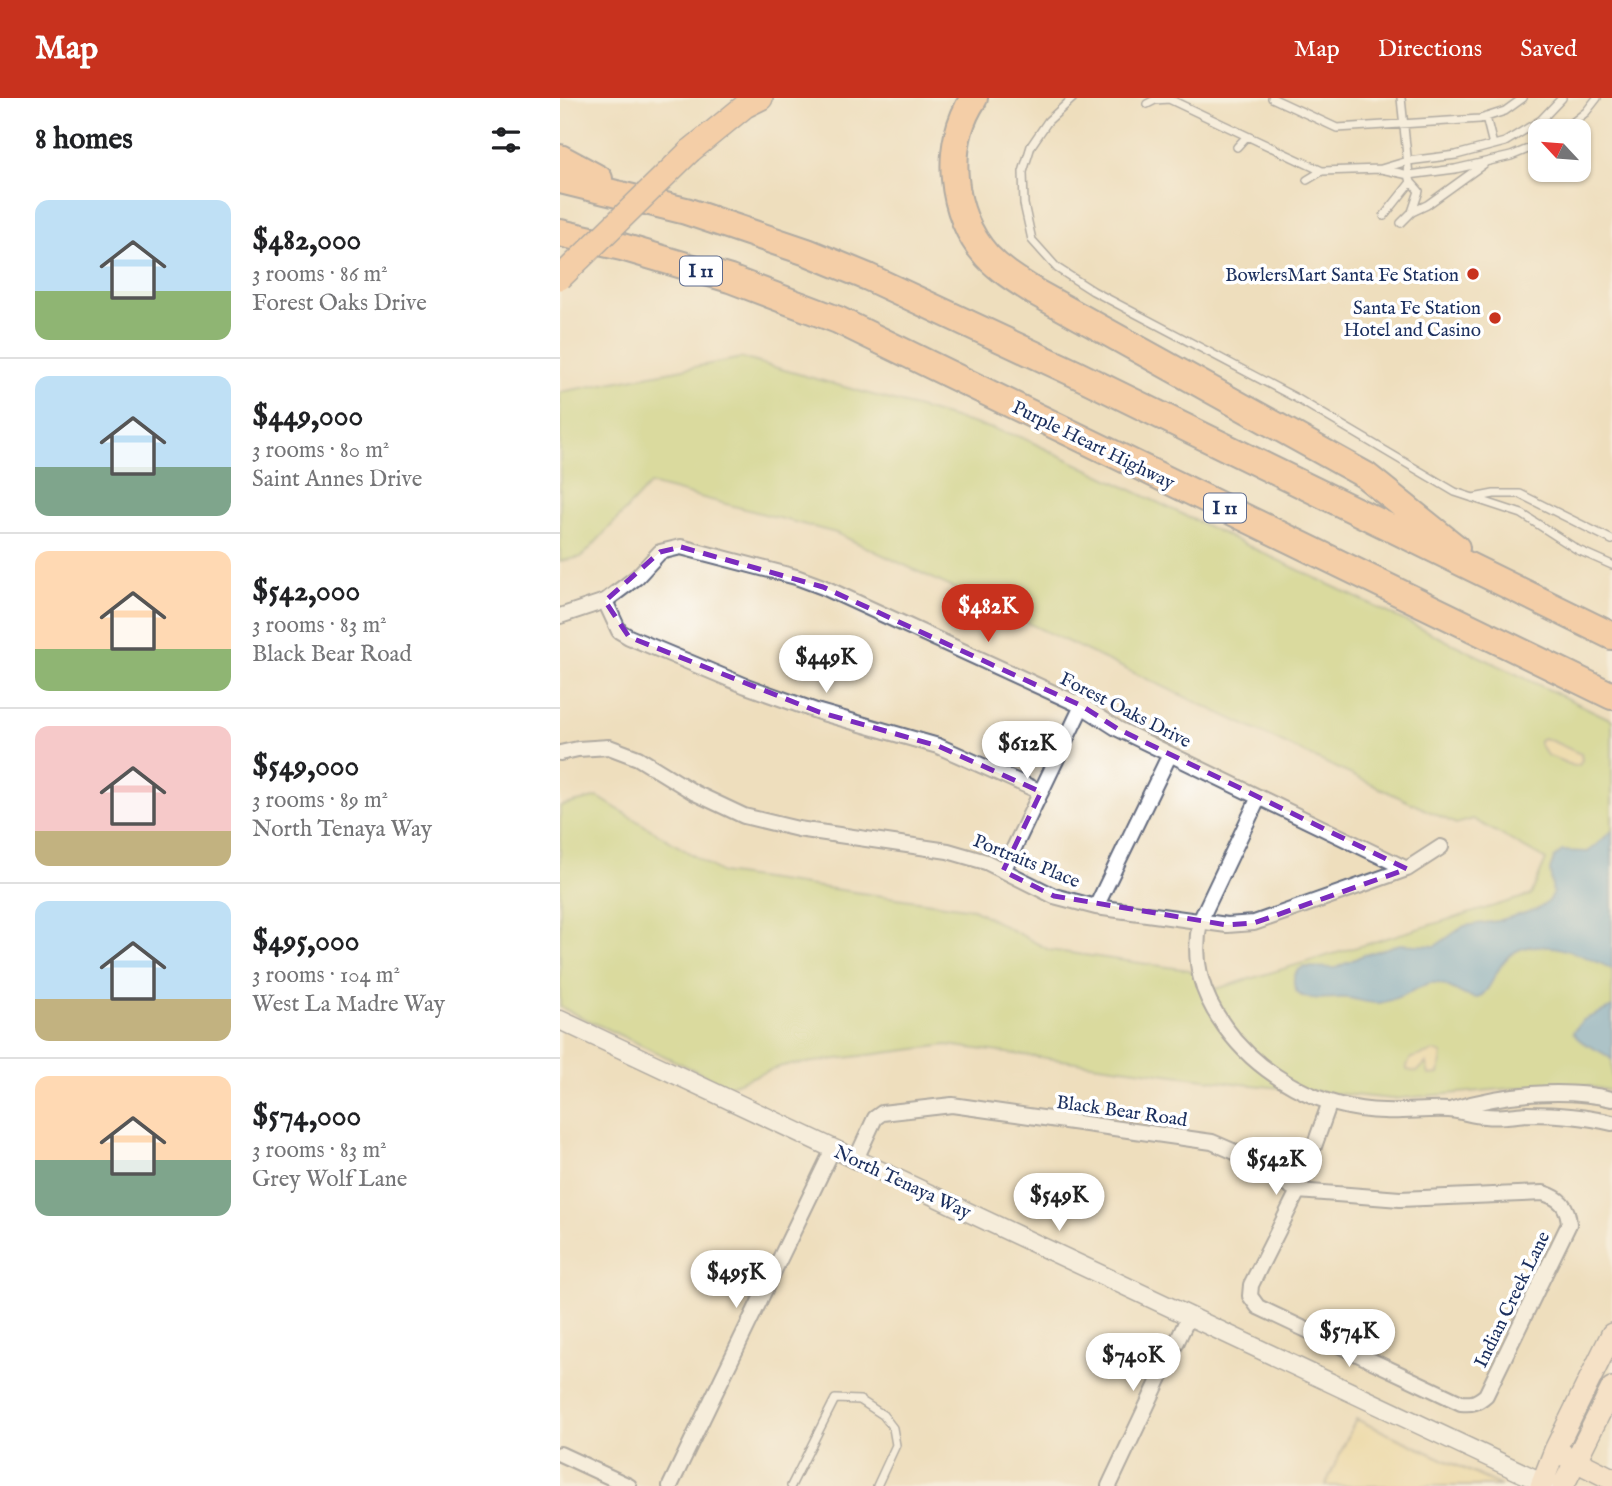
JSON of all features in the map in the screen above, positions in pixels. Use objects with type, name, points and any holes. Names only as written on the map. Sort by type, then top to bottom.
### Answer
[{"type":"highway","points":[[974,98],[958,136],[954,166],[957,197],[968,229],[986,255],[1035,292],[1365,475],[1496,579]]},
{"type":"highway","points":[[560,158],[628,195]]},
{"type":"highway","points":[[560,180],[686,211],[770,239],[867,277],[1074,373],[1612,636]]},
{"type":"highway","name":"Purple Heart Highway","points":[[560,233],[622,247],[730,279],[838,320],[1612,696]]},
{"type":"main road","points":[[560,278],[690,152],[745,106],[761,98]]},
{"type":"main road","points":[[1549,1485],[1555,1450],[1612,1334]]},
{"type":"main road","points":[[1549,1485],[1577,1461],[1612,1388]]},
{"type":"main road","points":[[1555,1450],[1612,1479]]},
{"type":"street","name":"Forest Oaks Drive","points":[[560,616],[605,601],[637,577],[660,552],[681,547],[796,578],[822,587],[1082,706],[1118,729],[1406,869]]},
{"type":"street","points":[[605,601],[619,631],[629,637],[746,686],[819,712],[939,746],[1041,792]]},
{"type":"street","points":[[1003,871],[1082,706]]},
{"type":"street","name":"Portraits Place","points":[[560,753],[609,747],[638,758],[695,793],[744,816],[798,829],[948,850],[986,862],[1054,896],[1096,907],[1227,925],[1254,923],[1406,869],[1441,847]]},
{"type":"street","points":[[1096,907],[1170,754]]},
{"type":"street","points":[[1259,797],[1200,921],[1196,939],[1205,996],[1239,1046],[1293,1086],[1330,1102],[1381,1111],[1451,1110],[1485,1116],[1527,1114],[1587,1117],[1612,1123]]},
{"type":"street","name":"North Tenaya Way","points":[[560,1020],[1549,1485]]},
{"type":"street","points":[[1451,1110],[1483,1100],[1526,1095],[1591,1094],[1612,1099]]},
{"type":"street","points":[[1298,1191],[1330,1102]]},
{"type":"street","name":"Black Bear Road","points":[[856,1159],[875,1118],[882,1113],[952,1105],[1212,1142],[1235,1152],[1298,1191],[1400,1199],[1543,1193],[1556,1197],[1563,1203]]},
{"type":"street","points":[[670,1486],[833,1149]]},
{"type":"street","name":"Indian Creek Lane","points":[[1298,1191],[1251,1285],[1250,1296],[1258,1307],[1461,1403],[1471,1404],[1479,1402],[1486,1395],[1569,1224],[1563,1203]]},
{"type":"street","points":[[1109,1486],[1189,1315]]},
{"type":"street","points":[[560,1454],[629,1486]]},
{"type":"lane","points":[[1073,98],[1048,121],[1031,146],[1023,172],[1024,204],[1032,240],[1057,268],[1093,291],[1296,398],[1455,492],[1522,514],[1578,550],[1612,565]]},
{"type":"lane","points":[[1272,98],[1337,128],[1486,117],[1505,111],[1523,98]]},
{"type":"lane","points":[[1401,98],[1410,179],[1419,191],[1412,212]]},
{"type":"lane","points":[[1147,104],[1155,100],[1169,99],[1322,171],[1381,169],[1408,161],[1456,155],[1505,142],[1541,120],[1562,98]]},
{"type":"lane","points":[[1577,119],[1597,98]]},
{"type":"lane","points":[[1486,117],[1493,145]]},
{"type":"lane","points":[[1237,147],[1247,136]]},
{"type":"lane","points":[[1381,169],[1410,179],[1511,156],[1528,149]]},
{"type":"lane","points":[[1401,223],[1412,212],[1427,205],[1488,161]]},
{"type":"lane","points":[[1307,180],[1322,171]]},
{"type":"lane","points":[[1384,216],[1410,179]]},
{"type":"lane","points":[[1473,498],[1494,494],[1520,494],[1612,540]]},
{"type":"lane","points":[[791,1486],[835,1399],[860,1400],[883,1415],[893,1428],[896,1445],[877,1486]]},
{"type":"highlighted area","points":[[681,547],[823,587],[1082,706],[1118,729],[1407,869],[1254,923],[1227,925],[1054,896],[1003,871],[1041,792],[938,746],[819,712],[629,637],[605,601],[660,552]]},
{"type":"green space","points":[[742,358],[1021,437],[1612,720],[1612,1091],[1558,1084],[1392,1099],[1242,1084],[947,1045],[782,1066],[728,1086],[560,1007],[560,806],[598,797],[722,873],[973,909],[1049,950],[1189,970],[1216,989],[1531,895],[1546,860],[1473,819],[1456,824],[836,533],[650,484],[582,557],[560,561],[560,392]]},
{"type":"sand","points":[[1543,738],[1581,754],[1579,765],[1574,766],[1547,755],[1539,744],[1539,740]]},
{"type":"sand","points":[[1436,1051],[1442,1054],[1439,1074],[1429,1075],[1426,1063],[1417,1072],[1407,1070],[1411,1058]]},
{"type":"sand","points":[[1356,1419],[1501,1486],[1325,1486]]},
{"type":"water","points":[[1612,831],[1612,969],[1571,952],[1540,946],[1526,947],[1513,953],[1478,998],[1437,983],[1430,983],[1379,1003],[1347,998],[1313,999],[1299,994],[1295,988],[1295,974],[1304,967],[1336,968],[1361,956],[1400,944],[1435,946],[1464,926],[1497,921],[1538,909],[1549,901],[1553,894],[1550,870],[1554,858],[1562,851],[1588,852]]},
{"type":"water","points":[[1612,1007],[1612,1060],[1580,1041],[1573,1032],[1583,1020]]},
{"type":"place","name":"BowlersMart Santa Fe Station","points":[[1473,274]]},
{"type":"place","name":"Santa Fe Station Hotel and Casino","points":[[1495,318]]}]
